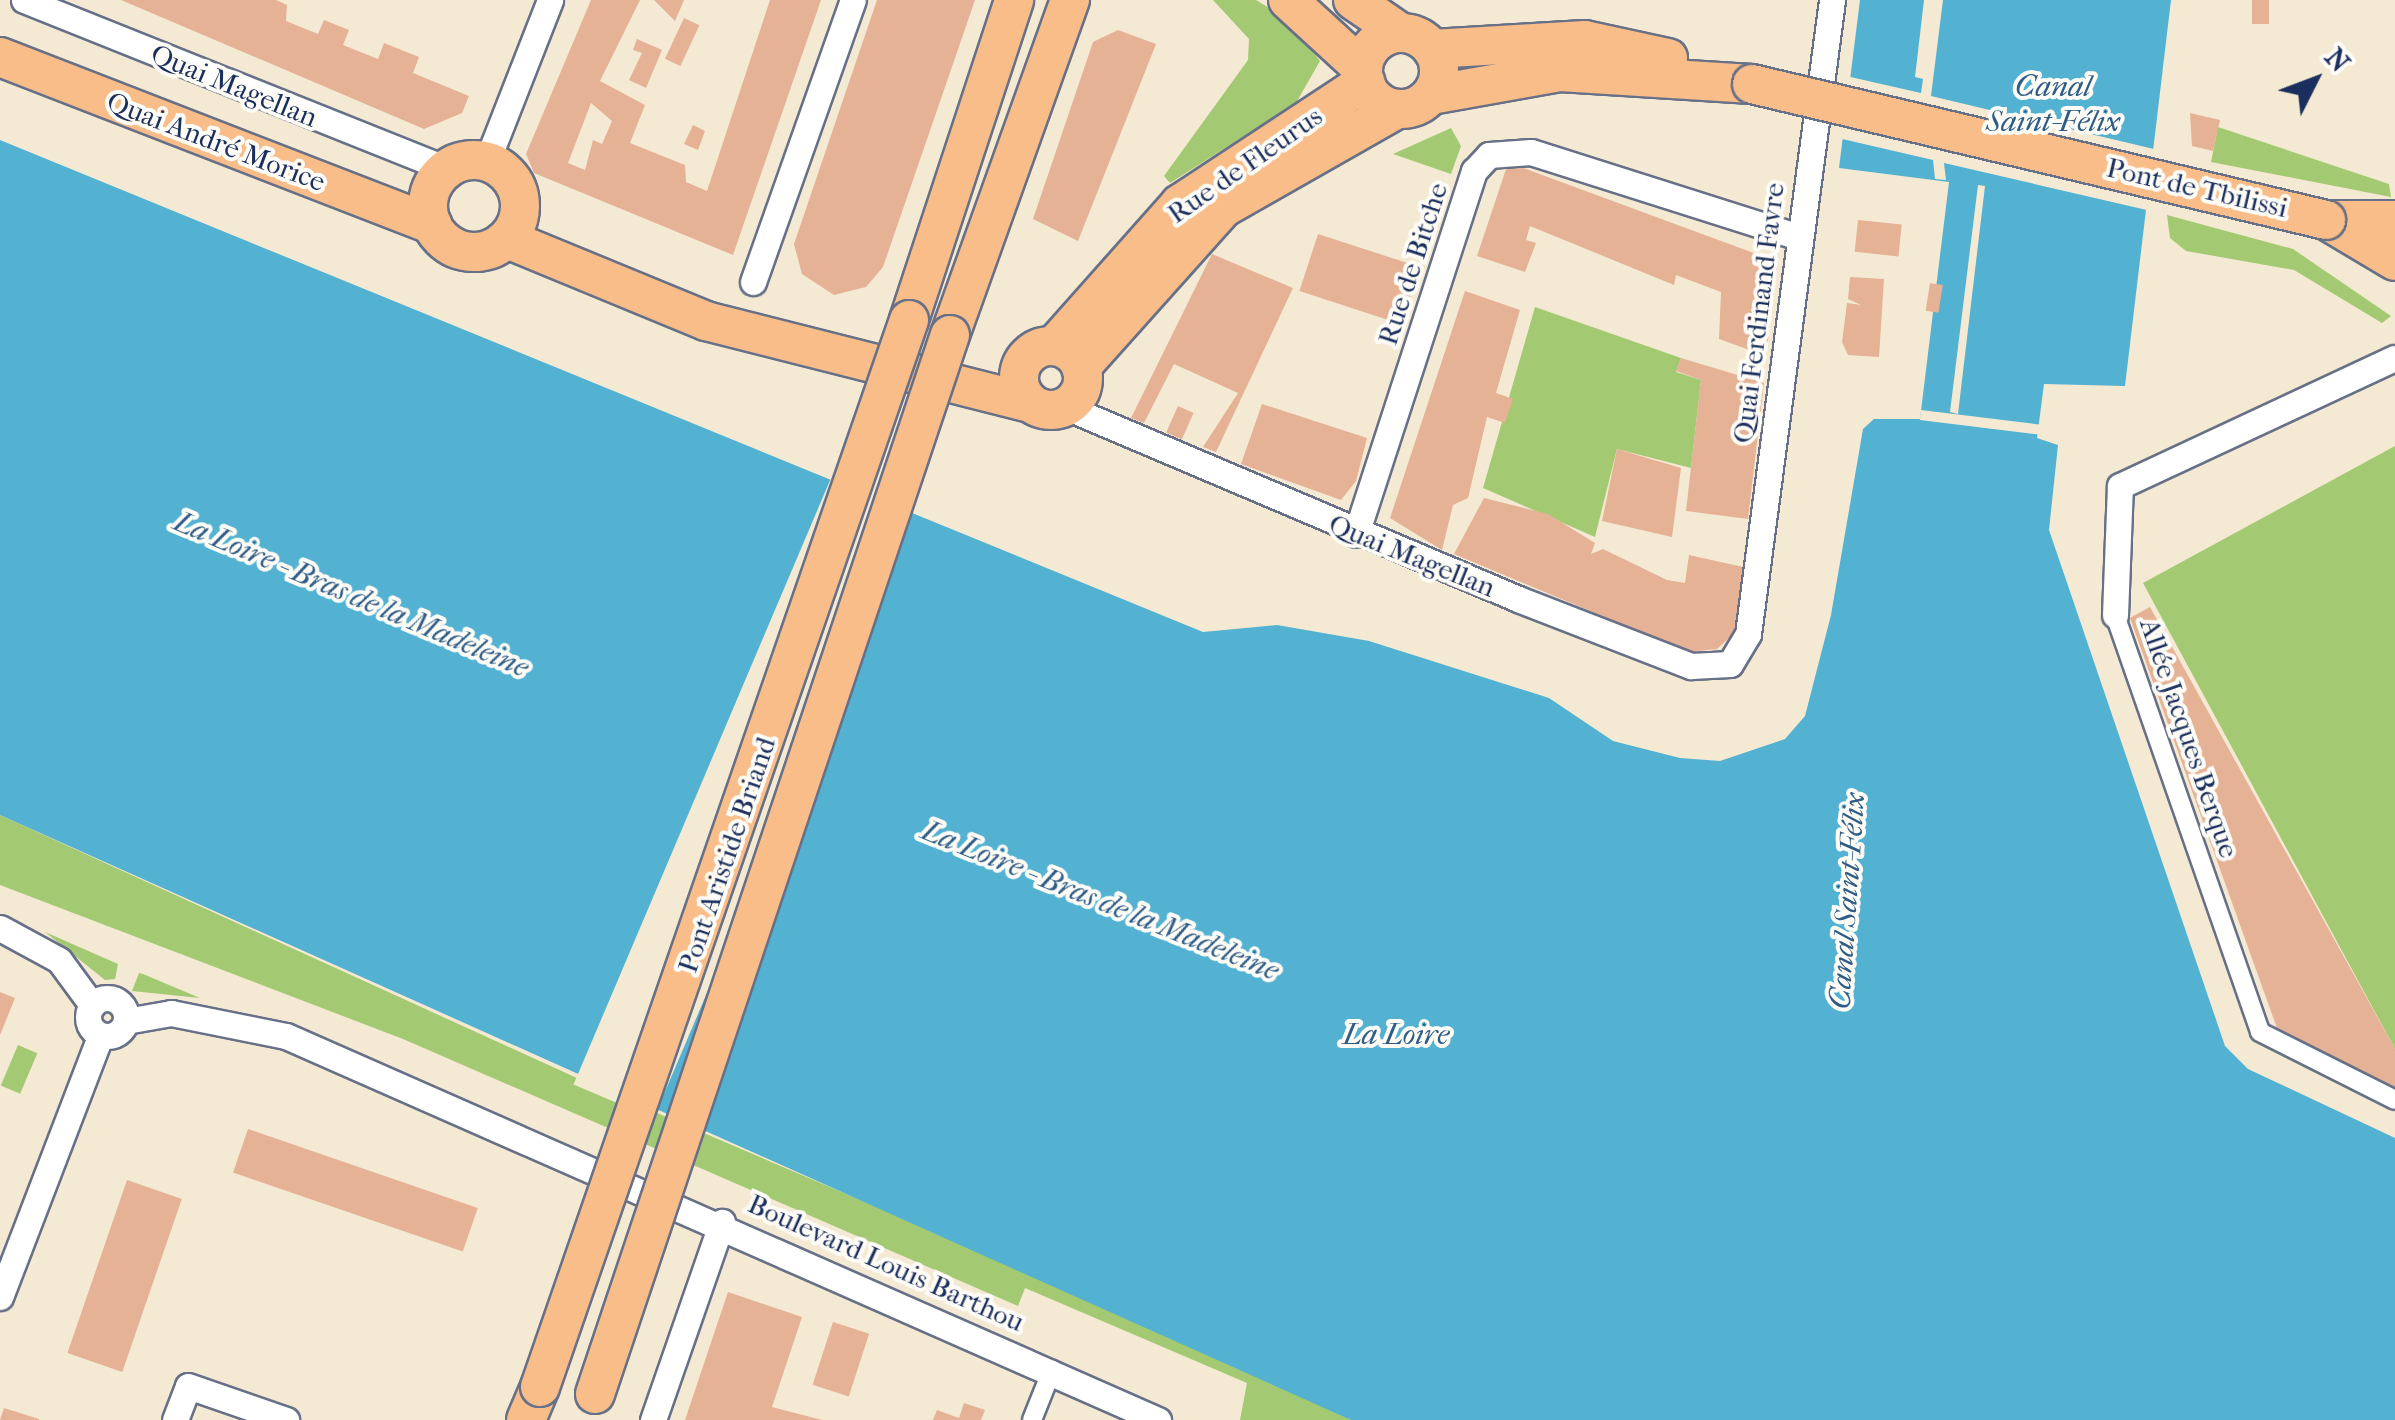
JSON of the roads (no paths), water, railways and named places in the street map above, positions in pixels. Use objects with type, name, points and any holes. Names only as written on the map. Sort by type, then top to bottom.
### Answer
[{"type":"main road","name":"Pont Aristide Briand","points":[[533,1404],[909,320],[1014,0]]},
{"type":"main road","name":"Pont Aristide Briand","points":[[592,1407],[950,335],[1070,0]]},
{"type":"main road","points":[[1288,0],[1364,76],[1414,102],[1439,72],[1416,41],[1353,0]]},
{"type":"main road","points":[[1416,41],[1614,42],[1734,80]]},
{"type":"main road","name":"Rue de Fleurus","points":[[1068,356],[1146,260],[1234,166],[1364,76],[1375,43],[1416,41]]},
{"type":"main road","name":"Quai André Morice","points":[[0,58],[432,225]]},
{"type":"main road","name":"Rue de Fleurus","points":[[1146,260],[1246,191],[1414,102],[1560,72],[1734,80]]},
{"type":"main road","name":"Pont de Tbilissi","points":[[1734,80],[2326,220],[2395,220]]},
{"type":"main road","points":[[487,162],[510,177],[520,203],[506,239],[464,250],[432,225],[430,191],[446,170],[487,162]]},
{"type":"main road","name":"Quai Magellan","points":[[520,203],[571,261]]},
{"type":"main road","name":"Pont de Tbilissi","points":[[2326,220],[2395,261]]},
{"type":"main road","name":"Quai Magellan","points":[[506,239],[571,261],[706,321],[941,382],[1048,405]]},
{"type":"main road","points":[[1022,365],[1048,405],[1082,385],[1068,356]]},
{"type":"main road","name":"Quai Magellan","points":[[941,382],[1068,356]]},
{"type":"street","name":"Quai Magellan","points":[[24,0],[446,170]]},
{"type":"street","points":[[487,162],[550,0]]},
{"type":"street","points":[[753,282],[854,0]]},
{"type":"street","name":"Quai Ferdinand Favre","points":[[1748,634],[1832,0]]},
{"type":"street","name":"Rue de Bitche","points":[[1356,534],[1474,171],[1489,155],[1531,152],[1800,237]]},
{"type":"street","name":"Allée Jacques Berque","points":[[2395,358],[2120,486],[2115,615],[2260,1032],[2395,1100]]},
{"type":"street","name":"Quai Magellan","points":[[1048,405],[1356,534],[1691,666],[1730,664],[1748,634]]},
{"type":"street","points":[[0,928],[59,960],[92,1005],[88,1022],[100,1036]]},
{"type":"street","points":[[0,1297],[100,1036],[126,1021],[116,1000],[92,1005]]},
{"type":"street","name":"Boulevard Louis Barthou","points":[[126,1021],[171,1012],[286,1036],[722,1222],[1158,1420]]},
{"type":"street","points":[[653,1420],[722,1222]]},
{"type":"street","points":[[1032,1420],[1052,1370]]},
{"type":"street","points":[[176,1420],[188,1386],[286,1420]]},
{"type":"water","name":"La Loire","points":[[1860,0],[2171,0],[2125,386],[2044,384],[2037,438],[2058,445],[2049,530],[2225,1046],[2248,1069],[2395,1138],[2395,1420],[1351,1420],[0,815],[0,140],[1203,632],[1277,625],[1369,641],[1549,698],[1613,741],[1680,758],[1720,761],[1785,739],[1805,716],[1831,615],[1863,429],[1874,419],[1920,419],[1949,182],[1839,168]],"holes":[[[1978,185],[1985,186],[1958,414],[1950,412]]]},
{"type":"water label","name":"Canal Saint-Félix","points":[[2053,104]]},
{"type":"water label","name":"La Loire - Bras de la Madeleine","points":[[351,595]]},
{"type":"water label","name":"La Loire - Bras de la Madeleine","points":[[1100,901]]},
{"type":"water label","name":"Canal Saint-Félix","points":[[1848,901]]}]
